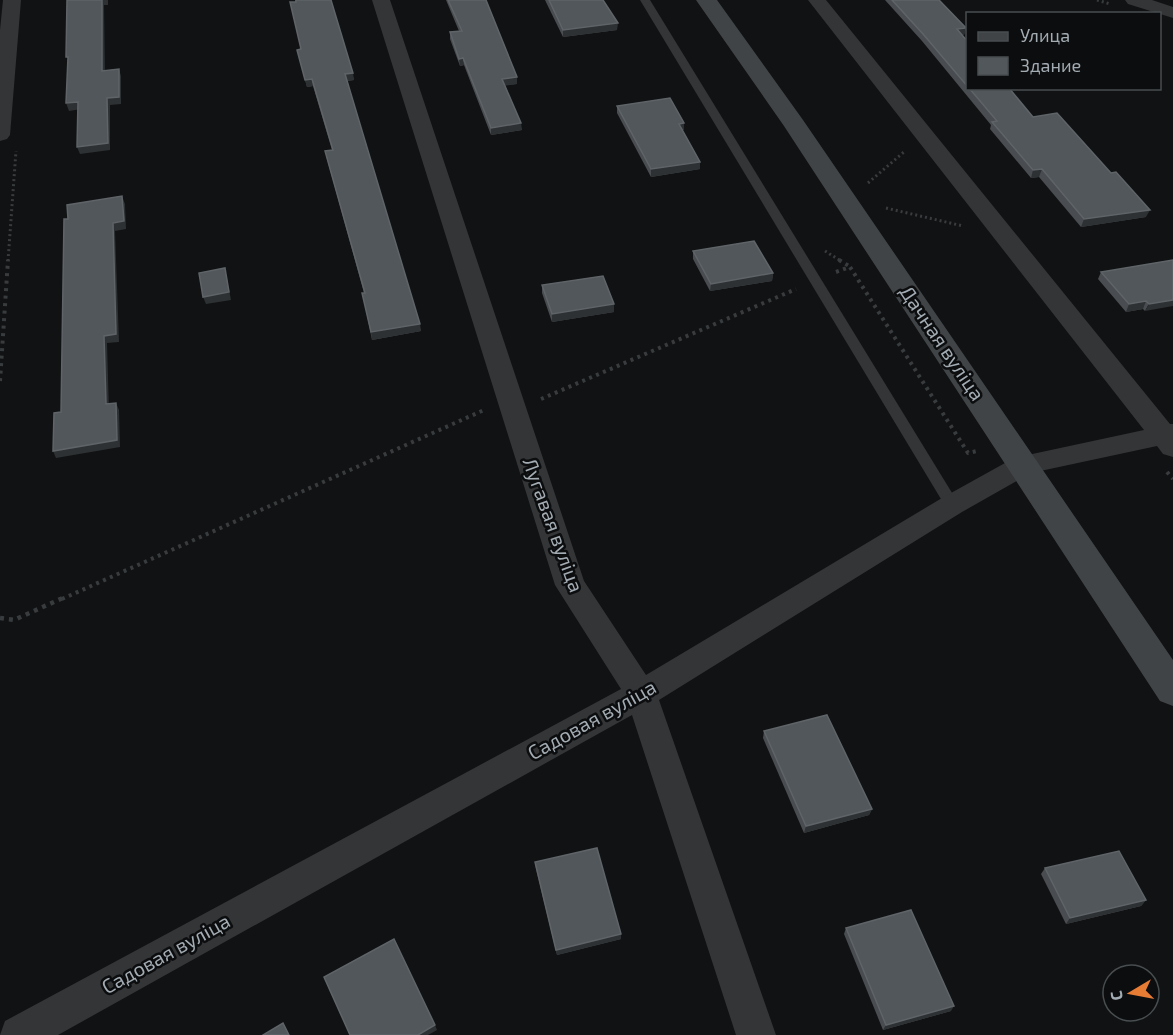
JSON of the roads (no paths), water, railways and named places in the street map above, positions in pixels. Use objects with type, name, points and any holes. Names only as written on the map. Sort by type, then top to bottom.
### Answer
[{"type":"street","points":[[8,139],[12,0]]},
{"type":"street","name":"Лугавая вуліца","points":[[381,0],[570,585],[641,694],[756,1035]]},
{"type":"street","name":"Дачная вуліца","points":[[706,0],[795,125],[1173,690]]},
{"type":"street","points":[[817,0],[1170,438]]},
{"type":"street","points":[[1134,0],[1173,13]]},
{"type":"street","name":"Садовая вуліца","points":[[19,1035],[641,694],[952,505],[1017,455],[1170,438]]},
{"type":"lane","points":[[645,0],[952,505]]}]
